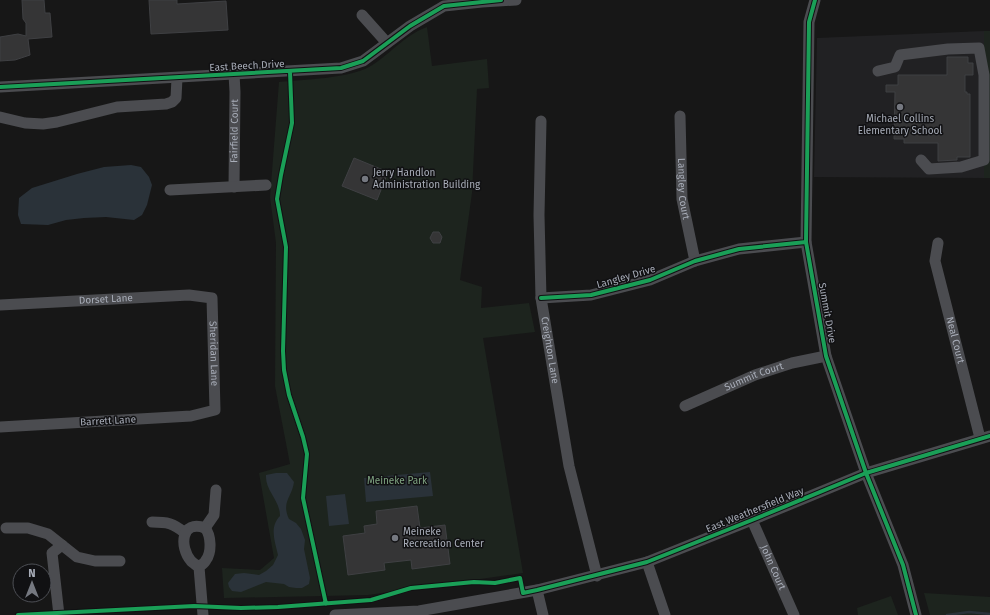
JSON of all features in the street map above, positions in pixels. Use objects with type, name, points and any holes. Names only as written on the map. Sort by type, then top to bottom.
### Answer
[{"type":"street","name":"East Beech Drive","points":[[0,87],[340,68],[363,61],[410,26],[444,6],[516,0]]},
{"type":"street","name":"Summit Drive","points":[[815,0],[809,22],[806,242],[826,356],[866,473],[903,565],[916,615]]},
{"type":"street","points":[[362,15],[387,43]]},
{"type":"street","points":[[878,71],[895,67],[900,56],[948,49],[979,48],[984,75],[984,160],[961,167],[929,169],[921,160]]},
{"type":"street","name":"Fairfield Court","points":[[234,74],[234,187]]},
{"type":"street","points":[[0,117],[30,124],[43,124],[117,107],[166,104],[172,102],[176,98],[177,78]]},
{"type":"street","name":"Langley Court","points":[[680,116],[682,199],[695,261]]},
{"type":"street","name":"Creighton Lane","points":[[541,121],[538,215],[541,298],[569,466],[596,576]]},
{"type":"street","points":[[170,190],[266,185]]},
{"type":"street","name":"Langley Drive","points":[[541,298],[591,295],[650,280],[695,261],[739,249],[806,242]]},
{"type":"street","name":"Neal Court","points":[[938,243],[935,261],[985,437]]},
{"type":"street","name":"Dorset Lane","points":[[0,305],[189,295],[212,298]]},
{"type":"street","name":"Sheridan Lane","points":[[212,298],[215,410]]},
{"type":"street","name":"Summit Court","points":[[685,406],[755,375],[792,362],[826,356]]},
{"type":"street","name":"Barrett Lane","points":[[0,427],[191,416],[215,410]]},
{"type":"street","name":"East Weathersfield Way","points":[[335,615],[420,613],[537,590],[648,562],[866,473],[985,437]]},
{"type":"street","points":[[204,528],[214,515],[216,490]]},
{"type":"street","name":"John Court","points":[[752,520],[794,615]]},
{"type":"street","points":[[152,522],[166,522],[177,526],[185,533]]},
{"type":"street","points":[[198,567],[206,561],[210,552],[208,532],[204,528],[194,526],[188,528],[183,539],[185,551],[191,561],[198,567],[203,615]]},
{"type":"street","points":[[6,528],[28,528],[48,534],[77,557],[95,561],[120,561]]},
{"type":"street","points":[[59,615],[52,553],[62,545]]},
{"type":"street","points":[[648,562],[665,615]]},
{"type":"street","points":[[537,590],[543,615]]},
{"type":"shaded area","name":"Michael Collins Elementary School","points":[[984,31],[984,178],[814,177],[817,38]]},
{"type":"shaded area","points":[[131,165],[141,167],[149,177],[152,185],[147,205],[142,215],[134,220],[106,217],[66,220],[48,225],[21,224],[18,215],[19,198],[32,188],[104,167]]},
{"type":"shaded area","points":[[430,472],[433,496],[366,502],[364,478]]},
{"type":"shaded area","points":[[287,473],[294,482],[286,508],[289,519],[296,523],[301,529],[305,540],[304,549],[310,578],[309,584],[302,588],[296,588],[289,587],[284,584],[266,582],[241,592],[232,591],[228,583],[235,574],[244,573],[259,575],[273,565],[278,555],[274,540],[274,530],[280,516],[278,505],[266,481],[266,475]]},
{"type":"shaded area","points":[[345,494],[349,524],[329,526],[326,496]]},
{"type":"green space","name":"Meineke Park","points":[[427,27],[432,66],[487,59],[489,88],[477,89],[472,193],[460,280],[482,287],[481,308],[529,303],[535,332],[483,338],[523,573],[368,595],[224,598],[222,568],[260,570],[274,558],[259,473],[290,464],[275,386],[276,243],[270,197],[279,82],[326,78],[360,71],[377,62],[411,35]]},
{"type":"green space","points":[[984,31],[990,31],[990,178],[984,178]]},
{"type":"green space","points":[[924,593],[990,597],[990,615],[930,615]]},
{"type":"green space","points":[[891,596],[898,615],[858,615],[857,608]]},
{"type":"building","points":[[22,0],[44,0],[45,13],[50,13],[52,37],[28,39],[30,55],[15,60],[0,61],[0,37],[18,34],[26,36],[26,23],[23,19]]},
{"type":"building","points":[[149,0],[177,0],[177,4],[226,1],[228,30],[151,34]]},
{"type":"building","name":"Michael Collins Elementary School","points":[[947,57],[968,57],[968,63],[973,63],[973,75],[965,75],[965,92],[970,94],[970,157],[957,157],[957,160],[938,161],[938,143],[904,143],[904,139],[894,139],[895,92],[886,92],[886,85],[898,85],[898,75],[947,75]]},
{"type":"building","name":"Jerry Handlon Administration Building","points":[[354,158],[388,172],[377,200],[342,186]]},
{"type":"building","points":[[433,232],[439,232],[442,237],[440,243],[433,243],[430,238]]},
{"type":"building","name":"Meineke Recreation Center","points":[[417,506],[420,528],[445,525],[450,564],[412,569],[411,560],[384,563],[385,570],[348,575],[343,536],[365,533],[364,526],[377,524],[376,511]]},
{"type":"waterway","points":[[947,615],[969,612],[990,614]]},
{"type":"cycle path","points":[[0,87],[341,68],[363,61],[410,26],[444,6],[501,0]]},
{"type":"cycle path","points":[[815,0],[809,22],[806,242],[826,356],[866,473],[903,565],[916,615]]},
{"type":"cycle path","points":[[290,72],[292,123],[277,199],[286,247],[283,351],[284,370],[289,395],[307,454],[303,498],[326,604]]},
{"type":"cycle path","points":[[541,298],[591,295],[650,280],[695,261],[739,249],[806,242]]},
{"type":"cycle path","points":[[18,615],[194,606],[241,608],[278,607],[371,600],[411,588],[474,582],[495,583],[520,578],[523,593],[647,562],[866,473],[990,436]]},
{"type":"place","name":"Michael Collins Elementary School","points":[[900,107]]},
{"type":"place","name":"Jerry Handlon Administration Building","points":[[365,179]]},
{"type":"place","name":"Meineke Recreation Center","points":[[395,538]]}]
